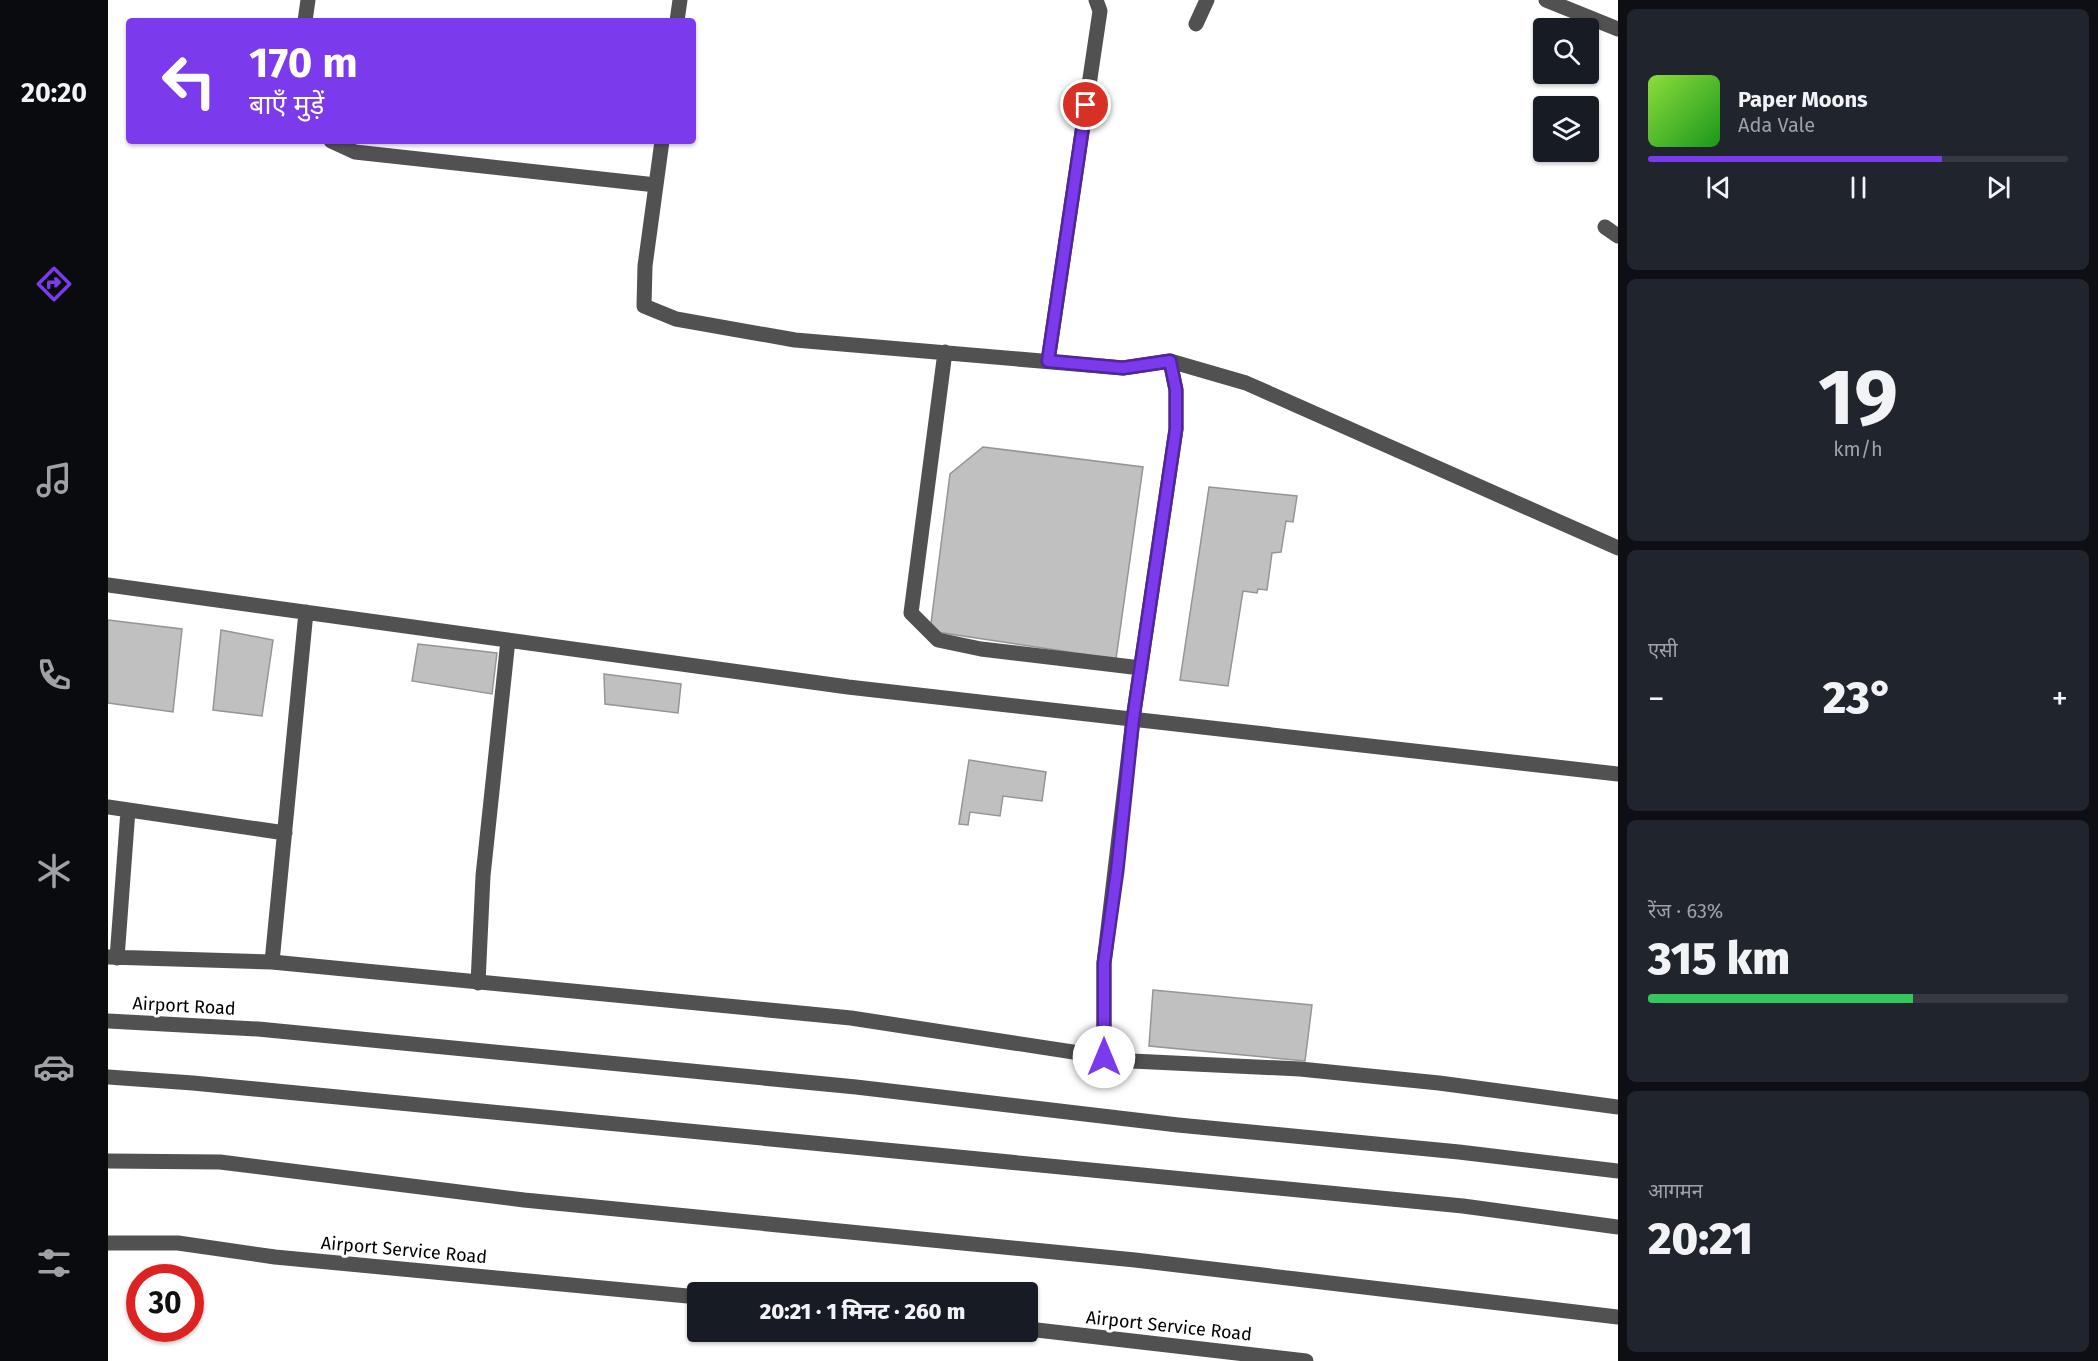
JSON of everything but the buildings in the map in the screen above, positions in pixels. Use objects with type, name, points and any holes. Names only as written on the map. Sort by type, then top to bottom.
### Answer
[{"type":"street","points":[[305,18],[308,0]]},
{"type":"street","points":[[677,18],[680,0]]},
{"type":"street","points":[[1048,361],[1100,11],[1096,0]]},
{"type":"street","points":[[1196,24],[1207,0]]},
{"type":"street","points":[[1546,0],[1618,29]]},
{"type":"street","points":[[338,144],[355,152],[656,185]]},
{"type":"street","points":[[662,144],[645,266],[644,306],[676,319],[795,340],[1123,368],[1170,361],[1246,383],[1618,548]]},
{"type":"street","points":[[1605,227],[1618,236]]},
{"type":"street","points":[[945,352],[911,613],[938,640],[981,649],[1141,668]]},
{"type":"street","points":[[1104,1057],[1104,963],[1117,871],[1133,719],[1176,429],[1176,390],[1170,361]]},
{"type":"street","points":[[108,585],[848,687],[1618,774]]},
{"type":"street","points":[[272,962],[306,612]]},
{"type":"street","points":[[478,983],[483,876],[508,640]]},
{"type":"street","points":[[108,807],[285,832]]},
{"type":"street","points":[[128,810],[113,957],[272,962],[851,1018],[1132,1061],[1311,1070],[1439,1083],[1618,1107]]},
{"type":"street","name":"Airport Road","points":[[108,1021],[258,1029],[856,1087],[1178,1125],[1459,1152],[1618,1171]]},
{"type":"street","points":[[108,1077],[193,1083],[1439,1203],[1618,1227]]},
{"type":"street","points":[[108,1161],[220,1162],[524,1200],[1135,1260],[1618,1317]]},
{"type":"street","name":"Airport Service Road","points":[[108,1243],[178,1243],[274,1257],[687,1296]]},
{"type":"street","name":"Airport Service Road","points":[[1038,1330],[1306,1361]]},
{"type":"route","points":[[1086,105],[1048,361],[1123,368],[1170,361],[1176,390],[1176,429],[1133,719],[1117,871],[1104,963],[1104,1057]]}]
